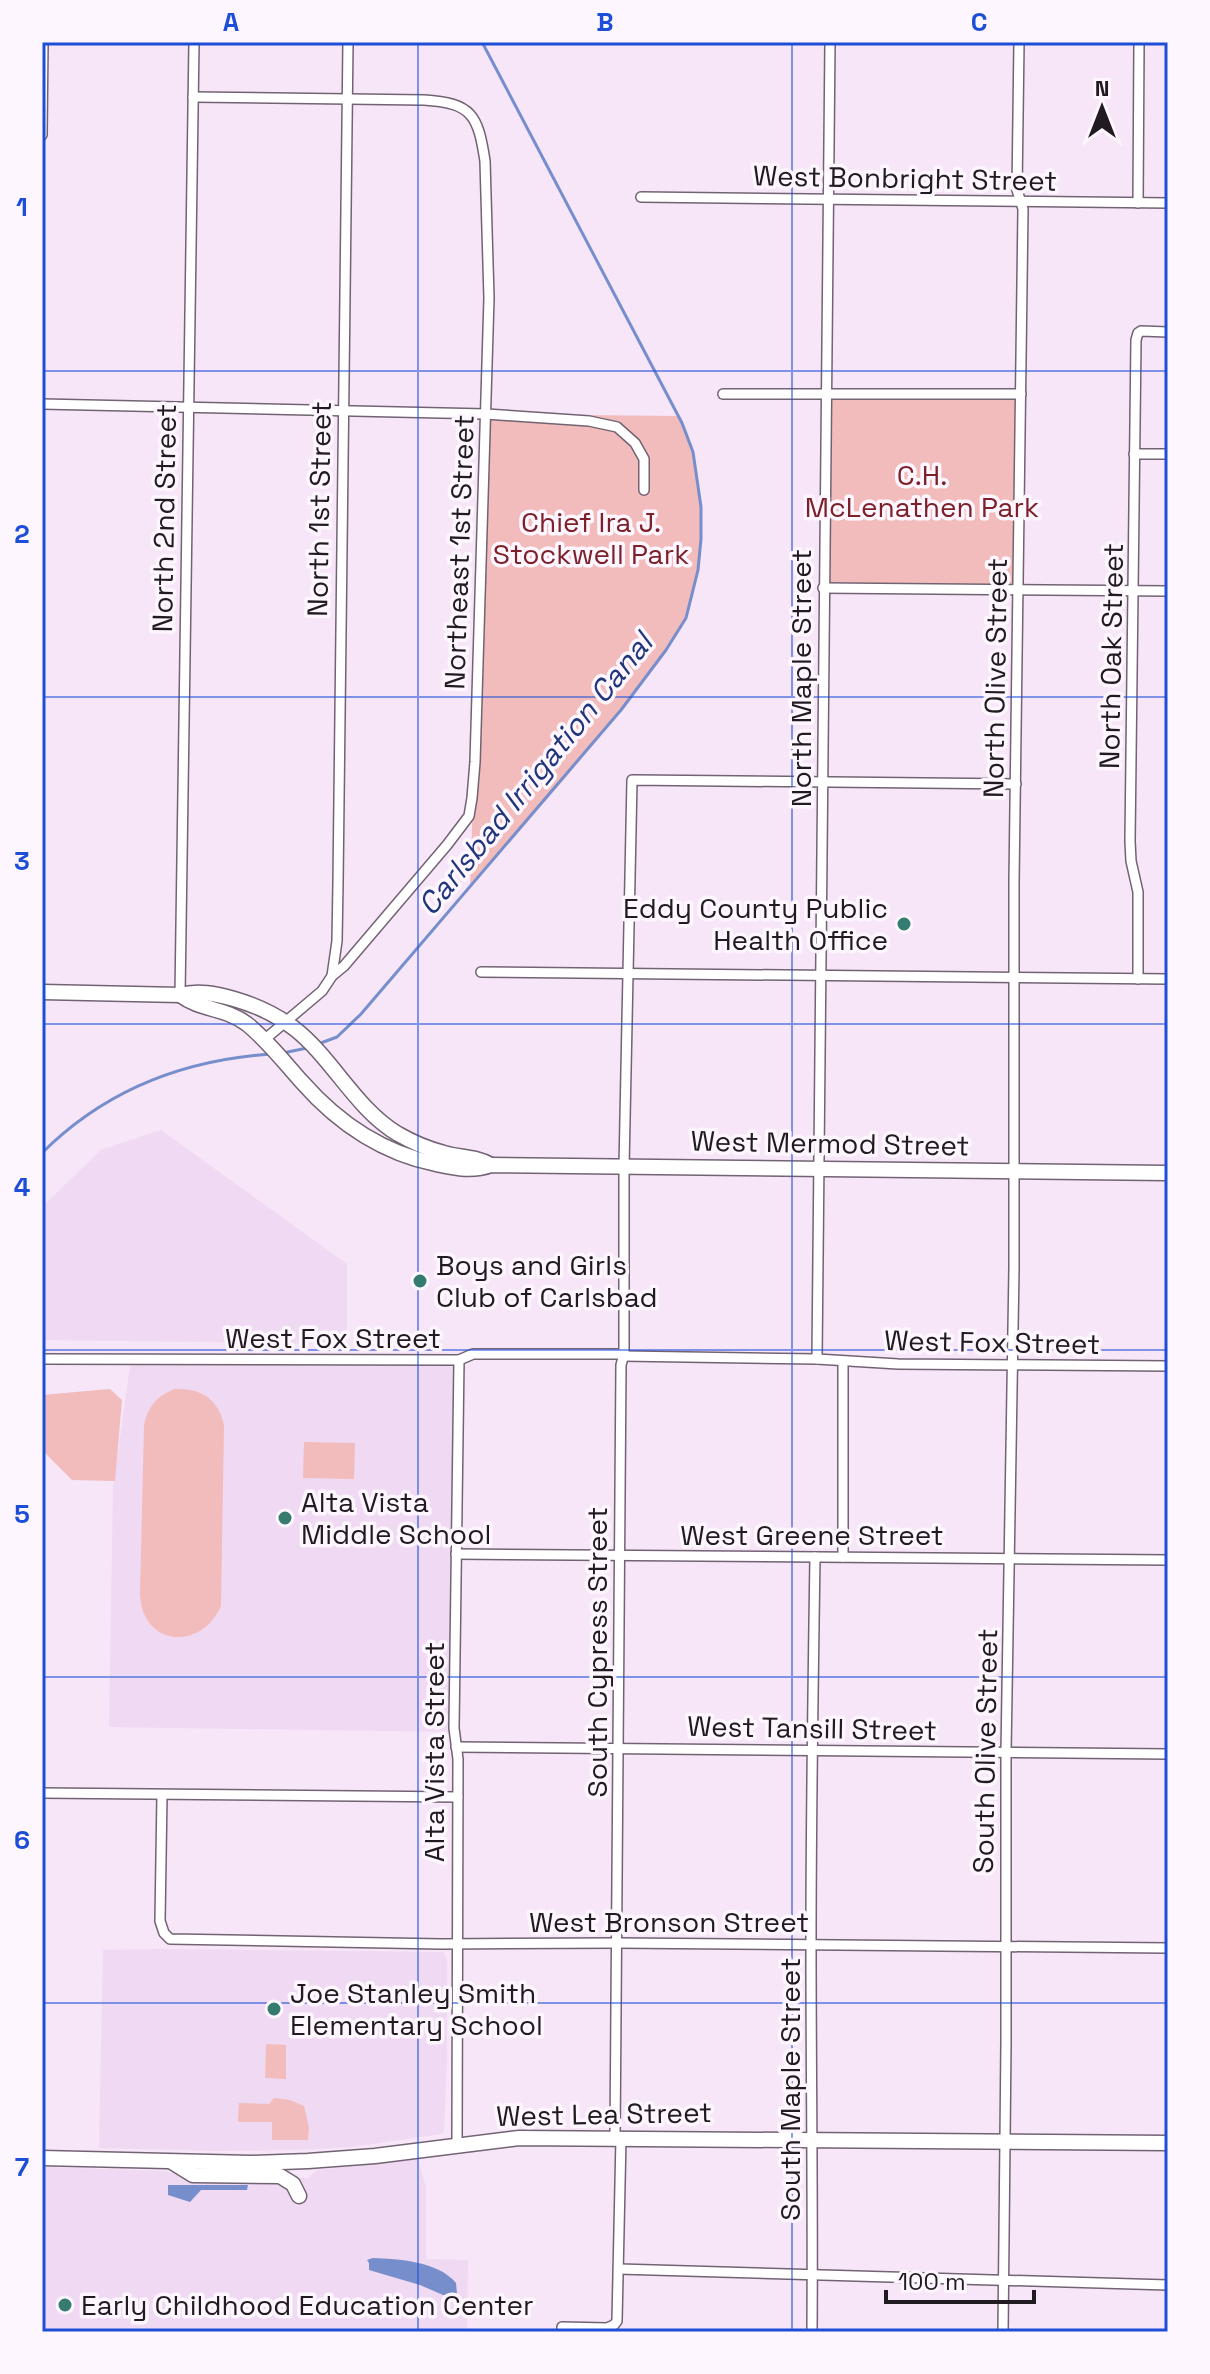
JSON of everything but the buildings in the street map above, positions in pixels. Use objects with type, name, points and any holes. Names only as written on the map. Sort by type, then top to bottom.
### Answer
[{"type":"street","points":[[42,135],[43,42]]},
{"type":"street","name":"North 2nd Street","points":[[180,995],[194,42]]},
{"type":"street","name":"North 1st Street","points":[[332,976],[337,941],[338,883],[348,42]]},
{"type":"street","name":"North Maple Street","points":[[818,1169],[830,42]]},
{"type":"street","name":"North Olive Street","points":[[1013,1171],[1023,209],[1017,190],[1019,42]]},
{"type":"street","points":[[1138,203],[1139,42]]},
{"type":"street","name":"Northeast 1st Street","points":[[193,97],[451,103],[466,110],[478,128],[485,161],[489,242],[486,414],[475,762],[470,812],[447,845],[322,991],[290,1025],[264,1040]]},
{"type":"street","name":"West Bonbright Street","points":[[641,197],[1168,203]]},
{"type":"street","name":"North Oak Street","points":[[1138,979],[1138,892],[1130,841],[1138,333],[1168,332]]},
{"type":"street","points":[[723,394],[1021,394]]},
{"type":"street","points":[[42,404],[486,414],[589,421],[617,427],[640,450],[644,459],[644,490]]},
{"type":"street","points":[[1134,454],[1168,454]]},
{"type":"street","points":[[823,588],[1168,591]]},
{"type":"street","name":"South Cypress Street","points":[[562,2332],[562,2327],[604,2328],[614,2325],[618,2313],[619,1555],[632,780],[822,782]]},
{"type":"street","points":[[822,782],[1016,784]]},
{"type":"street","points":[[481,972],[1168,979]]},
{"type":"street","points":[[42,992],[180,995],[191,992],[226,997],[254,1006],[290,1025],[322,1055],[368,1109],[398,1134],[445,1154],[477,1157],[491,1165]]},
{"type":"street","points":[[180,995],[190,1002],[237,1017],[264,1040],[326,1106],[376,1143],[416,1159],[445,1166],[477,1170],[491,1165]]},
{"type":"street","name":"West Mermod Street","points":[[491,1165],[1168,1173]]},
{"type":"street","points":[[817,1359],[818,1169]]},
{"type":"street","name":"South Olive Street","points":[[1003,2332],[1013,1171]]},
{"type":"street","name":"West Fox Street","points":[[42,1359],[459,1360],[473,1354],[1168,1366]]},
{"type":"street","name":"Alta Vista Street","points":[[457,2144],[458,1797],[454,1728],[459,1360]]},
{"type":"street","points":[[843,1362],[843,1557]]},
{"type":"street","name":"West Greene Street","points":[[456,1554],[1168,1560]]},
{"type":"street","name":"South Maple Street","points":[[812,2332],[811,1945],[815,1557]]},
{"type":"street","name":"West Tansill Street","points":[[456,1747],[1168,1754]]},
{"type":"street","points":[[42,1793],[458,1797]]},
{"type":"street","name":"West Bronson Street","points":[[162,1795],[160,1921],[170,1939],[457,1944],[1168,1948]]},
{"type":"street","name":"West Lea Street","points":[[42,2158],[172,2162],[308,2161],[519,2138],[1168,2143]]},
{"type":"street","points":[[172,2162],[193,2175],[280,2176],[293,2184],[299,2196]]},
{"type":"street","points":[[619,2269],[1168,2285]]},
{"type":"shaded area","points":[[161,1130],[347,1264],[347,1344],[42,1340],[42,1207],[101,1150]]},
{"type":"shaded area","name":"Alta Vista Middle School","points":[[131,1359],[459,1360],[454,1732],[109,1727],[113,1489]]},
{"type":"shaded area","name":"Joe Stanley Smith Elementary School","points":[[103,1950],[443,1952],[447,1960],[444,2131],[441,2134],[351,2147],[298,2150],[99,2148]]},
{"type":"shaded area","points":[[418,2159],[426,2187],[426,2259],[468,2260],[467,2332],[42,2332],[42,2167],[162,2171],[195,2177],[308,2178],[317,2170]]},
{"type":"green space","name":"C.H. McLenathen Park","points":[[1021,394],[1018,589],[823,588],[825,395]]},
{"type":"green space","name":"Chief Ira J. Stockwell Park","points":[[486,414],[678,416],[695,462],[702,515],[699,569],[693,594],[686,617],[670,645],[598,739],[470,888]]},
{"type":"green space","points":[[110,1389],[122,1400],[115,1481],[72,1480],[42,1450],[42,1395]]},
{"type":"green space","points":[[175,1389],[208,1397],[218,1409],[224,1426],[221,1606],[212,1621],[200,1631],[174,1637],[151,1625],[140,1595],[144,1425],[154,1402]]},
{"type":"green space","points":[[304,1442],[355,1443],[354,1479],[303,1478]]},
{"type":"green space","points":[[266,2044],[286,2045],[286,2079],[265,2078]]},
{"type":"green space","points":[[274,2098],[304,2106],[308,2140],[272,2140],[272,2122],[238,2122],[239,2103],[269,2104]]},
{"type":"water","points":[[168,2185],[248,2185],[247,2190],[201,2190],[190,2202],[168,2195]]},
{"type":"water","points":[[367,2260],[417,2263],[439,2270],[456,2283],[457,2294],[450,2298],[420,2285],[369,2270]]},
{"type":"waterway","name":"Carlsbad Irrigation Canal","points":[[318,1044],[337,1037],[361,1014],[621,710],[686,618],[698,570],[701,507],[693,452],[682,423],[482,42]]},
{"type":"waterway","name":"Carlsbad Irrigation Canal","points":[[283,1053],[307,1048]]},
{"type":"waterway","name":"Carlsbad Irrigation Canal","points":[[42,1153],[92,1112],[147,1082],[207,1063],[271,1054]]},
{"type":"place","name":"Eddy County Public Health Office","points":[[904,924]]},
{"type":"place","name":"Boys and Girls Club of Carlsbad","points":[[420,1281]]},
{"type":"place","name":"Alta Vista Middle School","points":[[285,1518]]},
{"type":"place","name":"Joe Stanley Smith Elementary School","points":[[274,2009]]},
{"type":"place","name":"Early Childhood Education Center","points":[[65,2305]]}]
